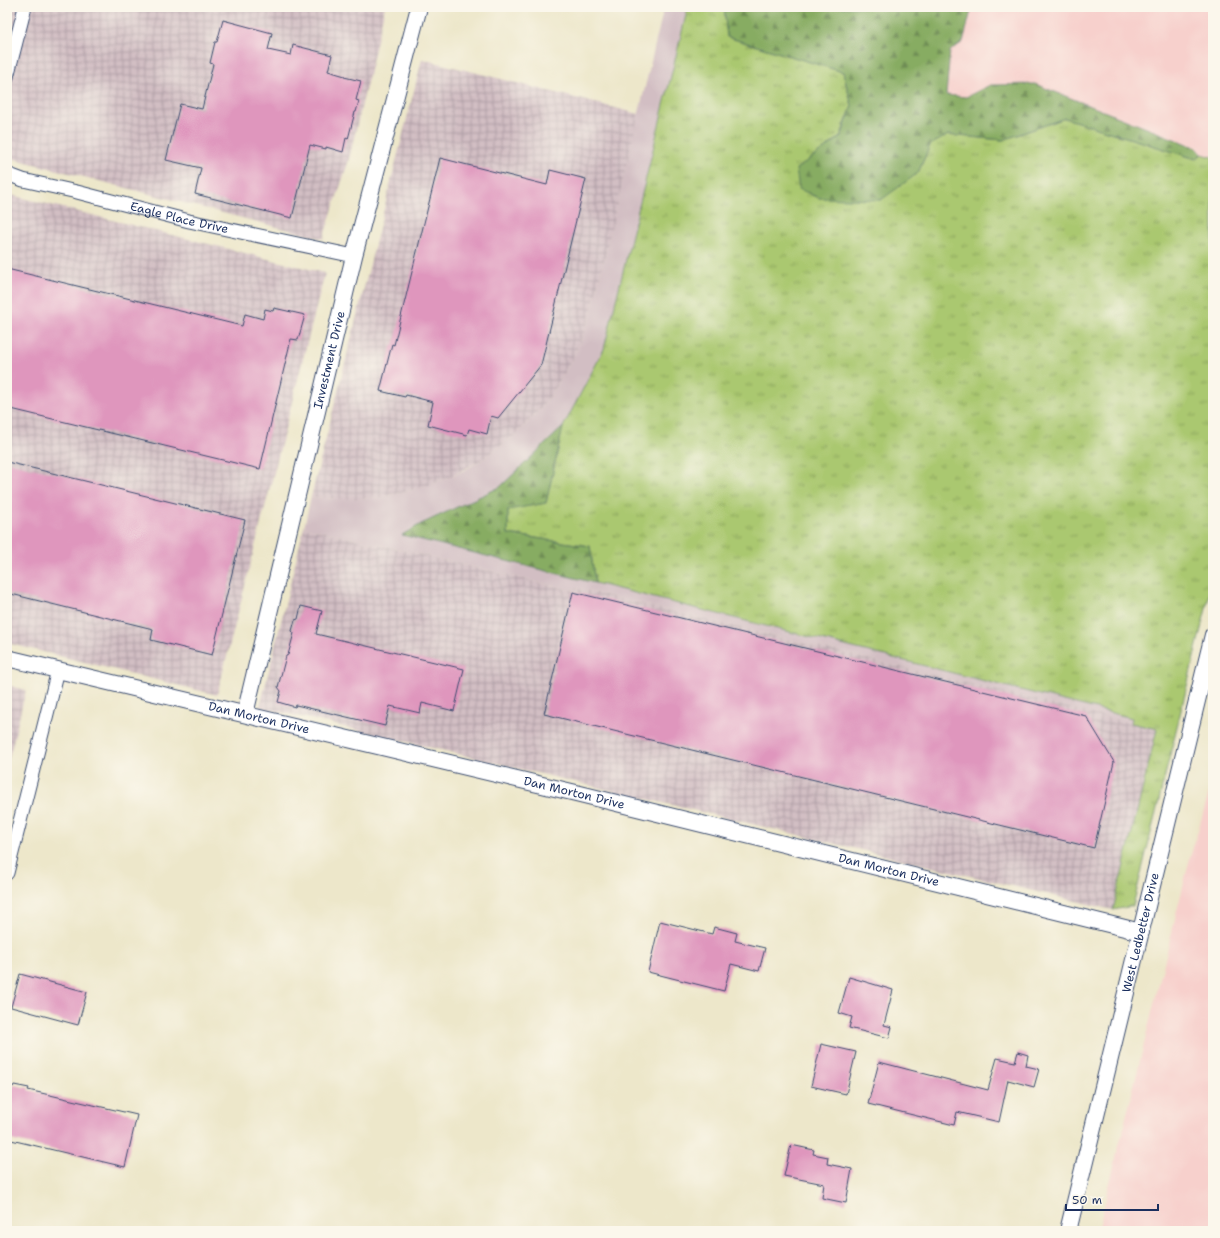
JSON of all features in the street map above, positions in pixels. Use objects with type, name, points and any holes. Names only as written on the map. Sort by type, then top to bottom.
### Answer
[{"type":"street","points":[[7,77],[25,7]]},
{"type":"street","name":"Investment Drive","points":[[245,714],[354,256],[419,7]]},
{"type":"street","name":"Eagle Place Drive","points":[[7,174],[23,180],[77,192],[189,222],[354,256]]},
{"type":"street","name":"West Ledbetter Drive","points":[[1068,1231],[1213,635]]},
{"type":"street","name":"Dan Morton Drive","points":[[7,658],[569,791],[1141,932]]},
{"type":"street","points":[[7,873],[58,670]]},
{"type":"shaded area","points":[[7,7],[385,7],[348,163],[323,239],[7,157]]},
{"type":"shaded area","points":[[664,7],[688,7],[604,349],[563,427],[500,487],[421,524],[402,535],[1133,718],[1131,723],[576,588],[571,590],[304,527],[311,497],[360,499],[383,497],[427,486],[466,469],[483,459],[514,436],[552,394],[571,362],[592,310]]},
{"type":"shaded area","points":[[972,7],[1213,7],[1213,157],[1202,154],[1197,147],[1126,120],[990,85],[966,97],[946,95],[950,51],[963,42]]},
{"type":"shaded area","points":[[422,59],[639,114],[592,310],[571,362],[552,394],[514,436],[483,459],[448,478],[427,486],[383,497],[337,499],[311,497]]},
{"type":"shaded area","points":[[7,194],[325,273],[217,695],[7,643]]},
{"type":"shaded area","points":[[304,527],[571,590],[576,588],[1157,729],[1113,910],[260,707]]},
{"type":"shaded area","points":[[7,685],[26,690],[7,766]]},
{"type":"shaded area","points":[[1213,779],[1213,1231],[1098,1231],[1190,858]]},
{"type":"green space","points":[[688,7],[724,7],[727,37],[843,72],[852,106],[840,137],[797,169],[918,173],[930,145],[948,135],[1003,140],[1065,118],[1196,159],[1202,154],[1213,157],[1213,580],[1133,906],[1113,910],[1157,729],[1131,723],[1132,718],[595,583],[590,546],[508,534],[508,509],[546,503],[563,427],[604,349]]},
{"type":"green space","points":[[724,7],[972,7],[963,42],[950,51],[946,95],[966,97],[990,85],[1035,84],[1197,148],[1202,154],[1196,159],[1065,118],[1003,140],[948,135],[930,145],[918,173],[881,200],[819,198],[799,189],[796,169],[841,137],[852,106],[843,72],[727,37]]},
{"type":"green space","points":[[563,427],[546,503],[508,510],[508,534],[590,546],[595,583],[402,535],[421,524],[500,487]]},
{"type":"building","points":[[223,20],[272,33],[268,50],[291,55],[293,45],[332,55],[328,71],[361,81],[356,100],[359,101],[348,139],[346,138],[343,152],[326,147],[326,149],[310,145],[292,218],[195,194],[201,168],[166,160],[180,104],[202,109],[213,64],[210,63],[215,42],[217,42]]},
{"type":"building","points":[[440,158],[547,185],[550,170],[586,179],[541,365],[498,418],[491,416],[487,434],[469,429],[467,435],[428,425],[433,402],[406,395],[405,397],[380,391],[392,344],[394,345]]},
{"type":"building","points":[[7,269],[242,326],[245,314],[263,319],[265,309],[273,311],[274,308],[305,315],[298,340],[291,339],[260,469],[7,408]]},
{"type":"building","points":[[7,462],[245,520],[212,655],[151,640],[153,629],[7,593]]},
{"type":"building","points":[[573,592],[1086,716],[1114,762],[1094,848],[544,714]]},
{"type":"building","points":[[301,606],[322,611],[316,634],[464,669],[454,711],[422,703],[420,713],[390,706],[385,726],[278,702],[281,691],[278,687],[294,633],[292,631],[295,620],[298,619]]},
{"type":"building","points":[[660,921],[712,934],[714,927],[737,933],[735,941],[765,948],[759,971],[731,964],[724,991],[648,972]]},
{"type":"building","points":[[20,974],[87,992],[78,1025],[11,1007]]},
{"type":"building","points":[[849,977],[893,990],[884,1025],[892,1027],[889,1038],[849,1028],[852,1017],[839,1013]]},
{"type":"building","points":[[821,1044],[856,1052],[846,1094],[811,1086]]},
{"type":"building","points":[[1018,1052],[1028,1055],[1026,1066],[1039,1069],[1034,1087],[1008,1080],[999,1122],[957,1112],[954,1125],[868,1104],[879,1062],[988,1090],[997,1058],[1015,1062]]},
{"type":"building","points":[[14,1085],[29,1088],[28,1090],[137,1115],[125,1167],[7,1139],[7,1086],[13,1087]]},
{"type":"building","points":[[791,1145],[814,1150],[813,1154],[828,1157],[827,1164],[852,1169],[846,1203],[822,1198],[824,1184],[784,1176]]}]
